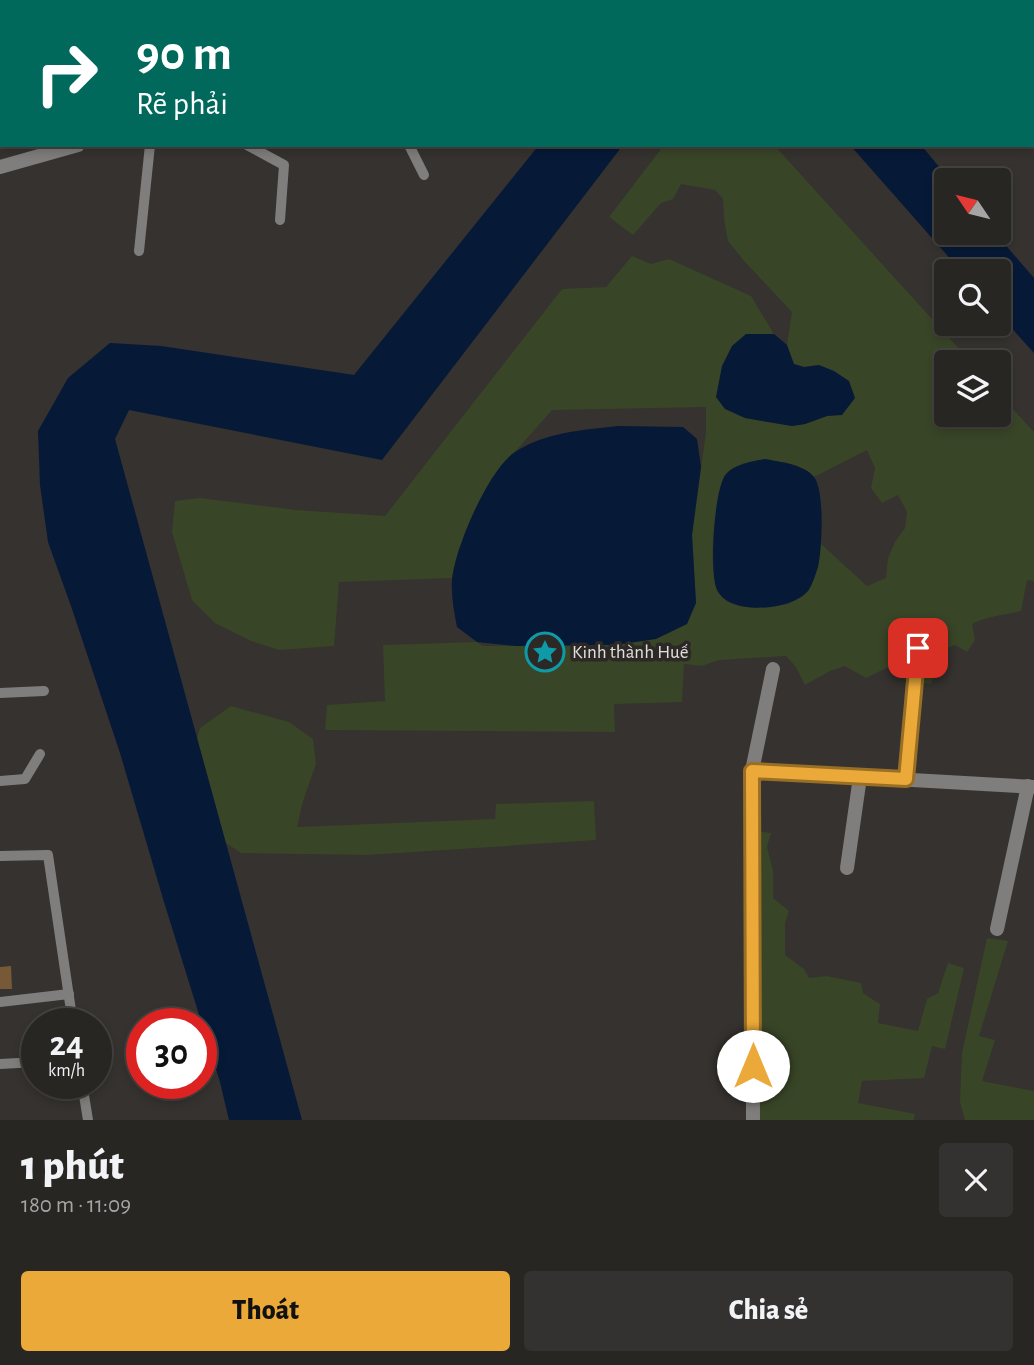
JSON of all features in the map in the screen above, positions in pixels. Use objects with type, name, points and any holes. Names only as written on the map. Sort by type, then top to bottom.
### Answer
[{"type":"street","points":[[0,167],[71,147]]},
{"type":"street","points":[[906,779],[918,648]]},
{"type":"street","points":[[753,1120],[752,771],[773,669]]},
{"type":"street","points":[[752,771],[1031,786],[997,929]]},
{"type":"street","points":[[847,868],[860,777]]},
{"type":"lane","points":[[139,251],[150,147]]},
{"type":"lane","points":[[251,147],[284,165],[280,220]]},
{"type":"lane","points":[[411,147],[424,175]]},
{"type":"lane","points":[[0,693],[44,691]]},
{"type":"lane","points":[[0,781],[25,779],[40,754]]},
{"type":"lane","points":[[0,856],[48,855],[71,1008]]},
{"type":"lane","points":[[0,1002],[69,994]]},
{"type":"lane","points":[[0,1064],[21,1063]]},
{"type":"lane","points":[[85,1099],[88,1120]]},
{"type":"green space","points":[[662,147],[776,147],[934,321],[934,336],[947,336],[960,350],[934,350],[934,427],[1011,427],[1011,407],[1034,432],[1034,581],[1027,580],[1021,611],[990,617],[972,624],[975,640],[967,652],[955,645],[938,652],[931,684],[907,681],[892,665],[866,678],[845,666],[805,685],[796,667],[786,656],[719,660],[702,666],[684,664],[682,702],[614,704],[615,732],[325,730],[327,705],[385,701],[383,645],[477,642],[483,646],[616,645],[696,603],[692,535],[706,432],[706,407],[552,410],[491,479],[458,551],[452,578],[339,582],[334,646],[279,650],[251,641],[215,623],[192,600],[172,532],[175,501],[200,498],[297,510],[385,516],[562,289],[606,287],[632,256],[651,264],[669,259],[751,296],[774,334],[746,334],[745,418],[792,426],[842,414],[819,365],[804,367],[793,364],[787,345],[792,312],[728,241],[723,199],[715,190],[681,184],[673,199],[661,203],[633,235],[609,217]],"holes":[[[867,450],[875,468],[871,488],[882,503],[898,495],[907,512],[905,528],[888,558],[886,578],[867,586],[820,543],[818,566],[789,604],[758,607],[735,605],[720,594],[713,567],[719,491],[801,468],[814,477]]]},
{"type":"green space","points":[[231,706],[289,722],[313,739],[316,764],[297,827],[495,819],[496,804],[594,801],[596,840],[368,855],[241,853],[208,831],[190,763],[200,728]]},
{"type":"green space","points":[[756,831],[771,833],[767,847],[773,871],[773,898],[789,911],[785,923],[785,955],[804,969],[809,978],[827,976],[861,983],[863,993],[880,1004],[878,1023],[918,1031],[927,999],[938,993],[948,963],[964,968],[945,1049],[932,1046],[924,1078],[862,1081],[858,1103],[915,1114],[914,1120],[759,1120]]},
{"type":"green space","points":[[987,938],[1008,941],[979,1036],[995,1040],[982,1081],[1034,1091],[1034,1120],[965,1120],[960,1102],[962,1053]]},
{"type":"water","points":[[537,147],[621,147],[382,460],[129,410],[115,439],[302,1120],[229,1120],[217,1072],[217,1008],[197,1008],[120,753],[48,542],[40,485],[38,431],[68,378],[110,343],[161,346],[354,375]]},
{"type":"water","points":[[852,147],[923,147],[940,168],[934,168],[934,240]]},
{"type":"water","points":[[938,245],[1005,245],[1034,278],[1034,353],[1011,327],[1011,259],[950,259]]},
{"type":"water","points":[[746,334],[774,334],[787,345],[794,364],[804,367],[819,365],[834,371],[849,381],[855,398],[842,415],[827,416],[792,426],[745,418],[725,409],[716,397],[722,366],[732,346]]},
{"type":"water","points":[[618,426],[683,427],[697,439],[701,467],[692,535],[696,603],[687,624],[656,639],[616,645],[516,646],[477,642],[457,627],[452,580],[466,530],[494,475],[515,452],[539,440],[565,433]]},
{"type":"water","points":[[765,459],[798,466],[814,477],[821,507],[819,559],[811,586],[800,598],[775,606],[747,607],[734,604],[717,590],[713,567],[716,512],[718,496],[726,474],[739,465]]},
{"type":"building","points":[[11,966],[12,989],[0,989],[0,967]]},
{"type":"place","name":"Kinh thành Huế","points":[[545,652]]},
{"type":"route","points":[[753,1066],[752,771],[906,779],[918,648]]}]
